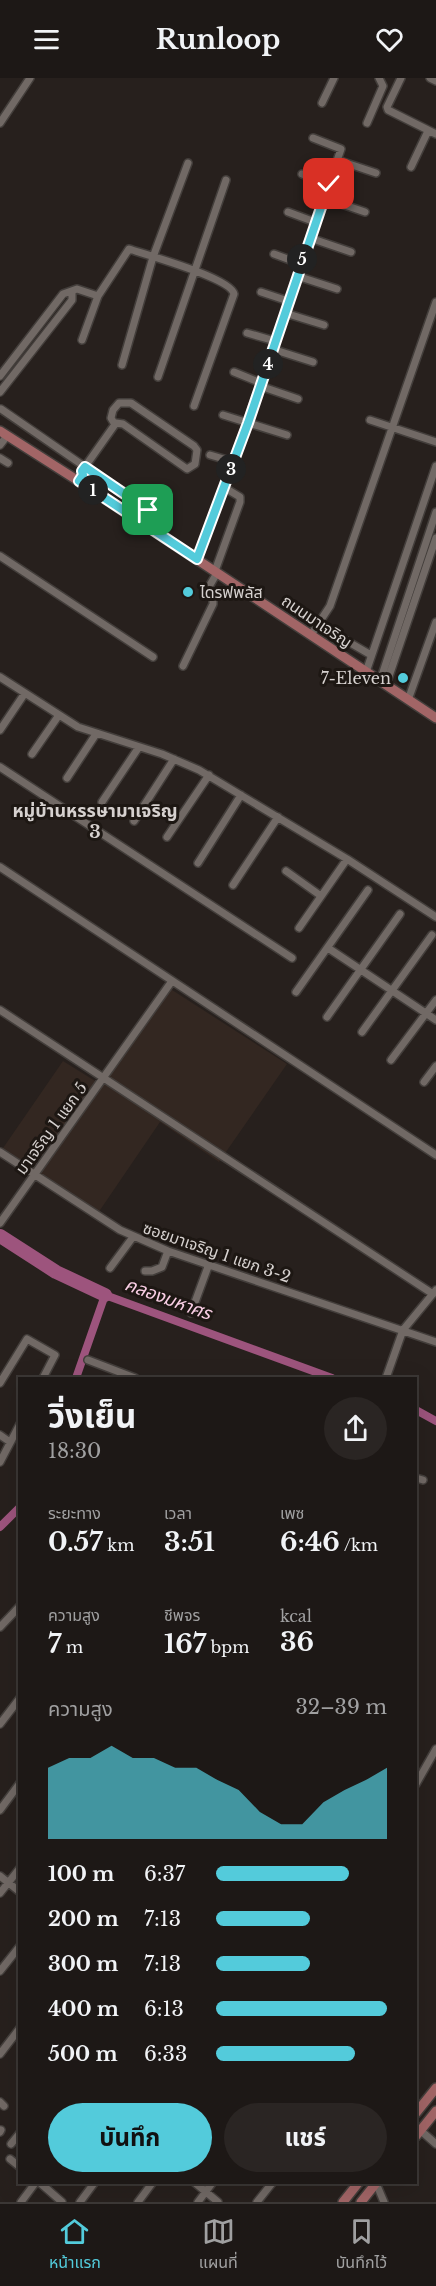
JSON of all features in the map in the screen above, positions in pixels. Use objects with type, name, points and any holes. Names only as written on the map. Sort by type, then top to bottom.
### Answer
[{"type":"main road","name":"ถนนมาเจริญ","points":[[3,434],[197,559],[436,718]]},
{"type":"main road","points":[[417,2113],[436,2088]]},
{"type":"main road","points":[[418,2133],[436,2111]]},
{"type":"main road","points":[[343,2202],[357,2184]]},
{"type":"main road","points":[[361,2202],[376,2184]]},
{"type":"street","points":[[0,123],[30,78]]},
{"type":"street","points":[[322,103],[334,78]]},
{"type":"street","points":[[367,123],[383,86],[379,78]]},
{"type":"street","points":[[402,78],[387,107],[388,110],[436,134]]},
{"type":"street","points":[[430,78],[436,81]]},
{"type":"street","points":[[411,167],[428,131]]},
{"type":"street","points":[[197,559],[248,423],[341,149],[314,138]]},
{"type":"street","points":[[337,160],[376,173]]},
{"type":"street","points":[[122,365],[153,257],[188,163]]},
{"type":"street","points":[[302,174],[329,184]]},
{"type":"street","points":[[158,377],[226,180]]},
{"type":"street","points":[[324,198],[365,212]]},
{"type":"street","points":[[288,212],[315,222]]},
{"type":"street","points":[[310,238],[351,252]]},
{"type":"street","points":[[82,340],[98,296],[129,249],[196,271],[230,286],[234,294],[194,406]]},
{"type":"street","points":[[274,254],[301,264]]},
{"type":"street","points":[[297,276],[338,289]]},
{"type":"street","points":[[0,376],[63,294],[77,289],[98,296]]},
{"type":"street","points":[[0,392],[72,300],[72,292]]},
{"type":"street","points":[[261,292],[288,301]]},
{"type":"street","points":[[311,635],[330,606],[394,428],[436,302]]},
{"type":"street","points":[[285,313],[324,326]]},
{"type":"street","points":[[247,333],[275,341]]},
{"type":"street","points":[[273,349],[313,362]]},
{"type":"street","points":[[234,372],[298,399]]},
{"type":"street","points":[[131,403],[194,446],[197,450],[195,464],[187,469],[123,424],[114,423],[111,418],[113,410],[119,404],[131,403]]},
{"type":"street","points":[[1,409],[84,469],[168,524]]},
{"type":"street","points":[[223,415],[286,435]]},
{"type":"street","points":[[370,420],[436,442]]},
{"type":"street","points":[[75,479],[83,475],[84,469],[114,423]]},
{"type":"street","points":[[0,445],[3,434]]},
{"type":"street","points":[[210,455],[234,462]]},
{"type":"street","points":[[0,458],[8,463]]},
{"type":"street","points":[[366,672],[436,466]]},
{"type":"street","points":[[183,666],[213,604],[213,598],[207,590],[216,572],[240,502],[240,496],[237,493],[225,488]]},
{"type":"street","points":[[383,683],[436,513]]},
{"type":"street","points":[[383,683],[436,538]]},
{"type":"street","points":[[0,556],[153,657]]},
{"type":"street","points":[[297,612],[371,655]]},
{"type":"street","points":[[408,700],[436,622]]},
{"type":"street","points":[[0,677],[78,727],[174,759],[209,775],[347,859],[436,917]]},
{"type":"street","points":[[0,730],[25,693]]},
{"type":"street","points":[[32,754],[59,715]]},
{"type":"street","points":[[67,778],[96,734]]},
{"type":"street","points":[[102,802],[139,747]]},
{"type":"street","points":[[134,821],[174,759]]},
{"type":"street","points":[[0,767],[292,958]]},
{"type":"street","points":[[167,837],[209,775]]},
{"type":"street","points":[[198,862],[241,795]]},
{"type":"street","points":[[233,885],[279,817]]},
{"type":"street","points":[[299,928],[347,859]]},
{"type":"street","points":[[0,867],[436,1155]]},
{"type":"street","points":[[286,871],[321,896]]},
{"type":"street","points":[[296,992],[368,890]]},
{"type":"street","points":[[327,1017],[400,914]]},
{"type":"street","points":[[362,1032],[432,935]]},
{"type":"street","points":[[328,948],[436,1020]]},
{"type":"street","name":"มาเจริญ 1 แยก 5","points":[[0,1223],[172,981]]},
{"type":"street","points":[[391,1060],[436,1000]]},
{"type":"street","points":[[0,1010],[435,1295],[403,1330],[386,1377]]},
{"type":"street","points":[[424,1082],[436,1066]]},
{"type":"street","name":"ซอยมาเจริญ 1 แยก 3-2","points":[[0,1152],[133,1237],[436,1342]]},
{"type":"street","points":[[110,1268],[133,1237]]},
{"type":"street","points":[[145,1271],[162,1267],[168,1251]]},
{"type":"street","points":[[190,1313],[209,1264]]},
{"type":"street","points":[[0,1383],[27,1339],[55,1355],[44,1377]]},
{"type":"street","points":[[87,1360],[116,1375]]},
{"type":"street","points":[[0,1462],[18,1428]]},
{"type":"street","points":[[0,1435],[10,1442]]},
{"type":"street","points":[[0,1627],[18,1608]]},
{"type":"street","points":[[0,1724],[18,1701]]},
{"type":"street","points":[[417,1782],[436,1749]]},
{"type":"street","points":[[0,1810],[18,1786]]},
{"type":"street","points":[[0,1893],[18,1870]]},
{"type":"street","points":[[0,1876],[18,1891]]},
{"type":"street","points":[[0,1971],[18,1948]]},
{"type":"street","points":[[0,2054],[18,2031]]},
{"type":"street","points":[[418,2133],[436,2144]]},
{"type":"street","points":[[11,2144],[18,2135]]},
{"type":"street","points":[[10,2159],[18,2165]]},
{"type":"street","points":[[21,2202],[36,2184]]},
{"type":"street","points":[[40,2184],[62,2202]]},
{"type":"street","points":[[80,2202],[94,2184]]},
{"type":"street","points":[[138,2202],[152,2184]]},
{"type":"street","points":[[196,2184],[218,2202]]},
{"type":"street","points":[[198,2202],[212,2184]]},
{"type":"street","points":[[257,2202],[271,2184]]},
{"type":"street","points":[[377,2184],[384,2202]]},
{"type":"shaded area","points":[[169,988],[287,1064],[219,1162],[160,1122],[96,1216],[1,1151],[63,1061],[100,1084]]},
{"type":"waterway","name":"คลองมหาศร","points":[[0,1236],[56,1272],[105,1295]]},
{"type":"waterway","name":"คลองมหาศร","points":[[76,1377],[105,1295],[329,1377]]},
{"type":"waterway","name":"คลองมหาศร","points":[[417,1411],[436,1421]]},
{"type":"waterway","points":[[0,1527],[18,1509]]},
{"type":"place","name":"ไดรฟพลัส","points":[[188,592]]},
{"type":"place","name":"7-Eleven","points":[[403,678]]},
{"type":"district","name":"หมู่บ้านหรรษามาเจริญ 3","points":[[95,821]]},
{"type":"route","points":[[148,510],[85,467],[82,471],[83,475],[79,481],[197,559],[248,423],[329,184]]}]
